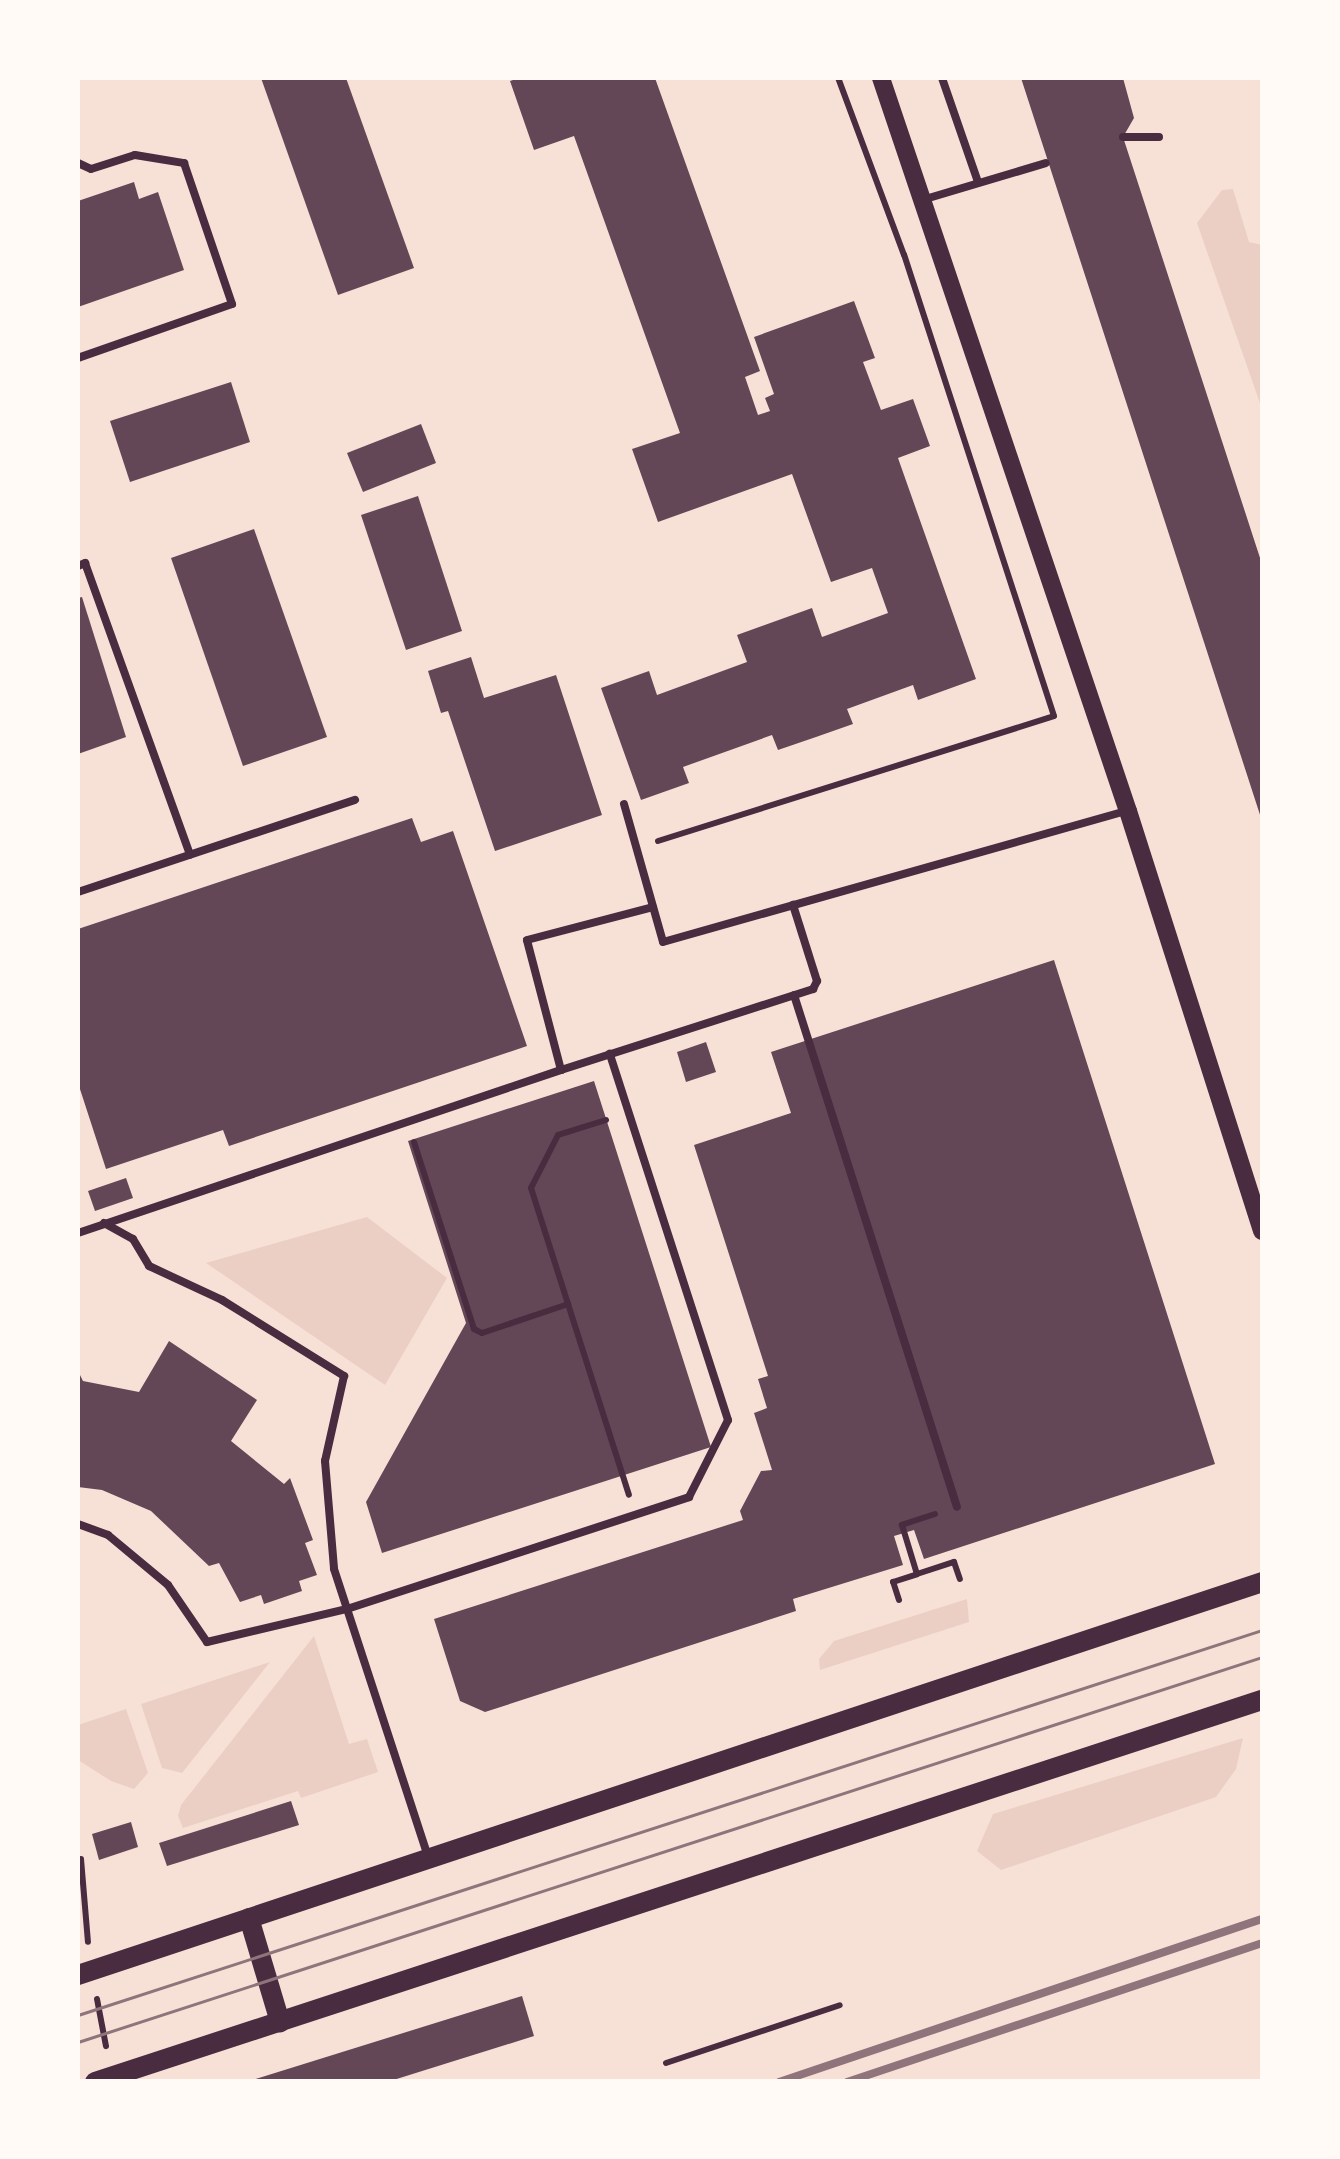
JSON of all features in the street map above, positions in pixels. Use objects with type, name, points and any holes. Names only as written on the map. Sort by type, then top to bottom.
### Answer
[{"type":"main road","points":[[78,1975],[1262,1582]]},
{"type":"main road","points":[[95,2082],[1262,1700]]},
{"type":"main road","points":[[249,1918],[280,2022]]},
{"type":"street","points":[[881,78],[1254,1174],[1262,1230]]},
{"type":"lane","points":[[942,78],[978,182]]},
{"type":"lane","points":[[1123,137],[1159,137]]},
{"type":"lane","points":[[78,163],[91,169],[135,155],[184,162],[232,304],[78,358]]},
{"type":"lane","points":[[922,200],[1046,162]]},
{"type":"lane","points":[[78,566],[85,563],[190,855]]},
{"type":"lane","points":[[78,892],[356,800]]},
{"type":"lane","points":[[624,804],[662,942],[1128,811]]},
{"type":"lane","points":[[78,1233],[812,989],[817,980],[793,905]]},
{"type":"lane","points":[[562,1070],[527,940],[653,908]]},
{"type":"lane","points":[[794,995],[957,1507]]},
{"type":"lane","points":[[78,1524],[108,1536],[168,1585],[207,1642],[347,1609],[684,1500],[693,1492],[726,1431],[728,1420],[610,1054]]},
{"type":"lane","points":[[104,1223],[133,1239],[150,1266],[222,1300],[344,1376],[325,1461],[334,1570],[428,1857]]},
{"type":"path","points":[[637,848],[1054,716],[904,255],[838,78]]},
{"type":"path","points":[[606,1120],[558,1135],[531,1188],[623,1475]]},
{"type":"path","points":[[414,1139],[477,1332],[568,1304]]},
{"type":"path","points":[[917,1574],[902,1525],[957,1507]]},
{"type":"path","points":[[898,1600],[892,1582],[954,1562],[960,1580]]},
{"type":"path","points":[[666,2063],[840,2004]]},
{"type":"shaded area","points":[[1233,189],[1249,242],[1262,245],[1262,409],[1197,223],[1222,190]]},
{"type":"shaded area","points":[[367,1217],[447,1278],[385,1385],[206,1263]]},
{"type":"shaded area","points":[[967,1599],[969,1622],[820,1670],[819,1659],[834,1641]]},
{"type":"shaded area","points":[[314,1636],[349,1744],[367,1739],[378,1772],[301,1798],[298,1791],[183,1828],[178,1816],[181,1805]]},
{"type":"shaded area","points":[[270,1662],[182,1773],[162,1768],[141,1704]]},
{"type":"shaded area","points":[[126,1709],[148,1773],[134,1789],[111,1781],[78,1760],[78,1725]]},
{"type":"shaded area","points":[[1243,1738],[1236,1769],[1216,1797],[1001,1870],[977,1851],[993,1814]]},
{"type":"building","points":[[261,78],[346,78],[414,268],[338,295]]},
{"type":"building","points":[[655,78],[760,371],[745,377],[758,415],[770,411],[765,398],[774,394],[754,337],[854,301],[875,358],[863,362],[881,410],[913,399],[930,446],[898,458],[976,679],[918,700],[913,685],[847,709],[853,724],[778,750],[772,735],[683,767],[689,783],[641,800],[601,688],[649,671],[657,695],[747,662],[737,635],[812,608],[822,637],[888,613],[872,568],[831,582],[792,474],[658,522],[632,449],[680,433],[574,136],[534,150],[510,81]]},
{"type":"building","points":[[1021,78],[1123,78],[1134,118],[1123,137],[1262,564],[1262,821]]},
{"type":"building","points":[[134,182],[139,199],[158,192],[184,270],[78,307],[78,201]]},
{"type":"building","points":[[231,382],[250,442],[130,482],[110,421]]},
{"type":"building","points":[[421,424],[436,463],[363,492],[347,453]]},
{"type":"building","points":[[418,496],[462,631],[406,650],[361,515]]},
{"type":"building","points":[[254,529],[327,737],[243,766],[171,558]]},
{"type":"building","points":[[82,597],[126,737],[78,754],[78,598]]},
{"type":"building","points":[[471,657],[484,698],[556,675],[602,815],[495,851],[448,711],[441,713],[428,671]]},
{"type":"building","points":[[412,818],[421,842],[453,831],[527,1046],[229,1146],[223,1130],[106,1169],[78,1083],[78,929]]},
{"type":"building","points":[[1054,960],[1215,1464],[924,1559],[914,1530],[894,1536],[903,1565],[793,1599],[796,1611],[485,1712],[460,1701],[434,1619],[743,1520],[740,1511],[761,1471],[772,1470],[754,1413],[767,1408],[758,1379],[768,1376],[694,1145],[791,1113],[771,1052]]},
{"type":"building","points":[[706,1042],[716,1072],[686,1082],[677,1052]]},
{"type":"building","points":[[594,1081],[711,1447],[382,1553],[366,1502],[466,1323],[408,1141]]},
{"type":"building","points":[[126,1178],[133,1198],[95,1211],[88,1191]]},
{"type":"building","points":[[169,1341],[257,1400],[231,1441],[284,1484],[290,1478],[313,1540],[305,1543],[317,1575],[299,1581],[302,1591],[264,1604],[261,1595],[240,1602],[219,1563],[209,1566],[151,1511],[102,1490],[78,1487],[78,1371],[83,1381],[139,1392]]},
{"type":"building","points":[[291,1801],[299,1825],[167,1866],[159,1843]]},
{"type":"building","points":[[131,1822],[138,1847],[99,1860],[92,1834]]},
{"type":"building","points":[[522,1996],[534,2036],[387,2082],[246,2082]]},
{"type":"tram line","points":[[78,2015],[1262,1630]]},
{"type":"tram line","points":[[78,2042],[1262,1657]]},
{"type":"railway","points":[[779,2082],[1262,1919]]},
{"type":"railway","points":[[847,2082],[1262,1943]]}]
